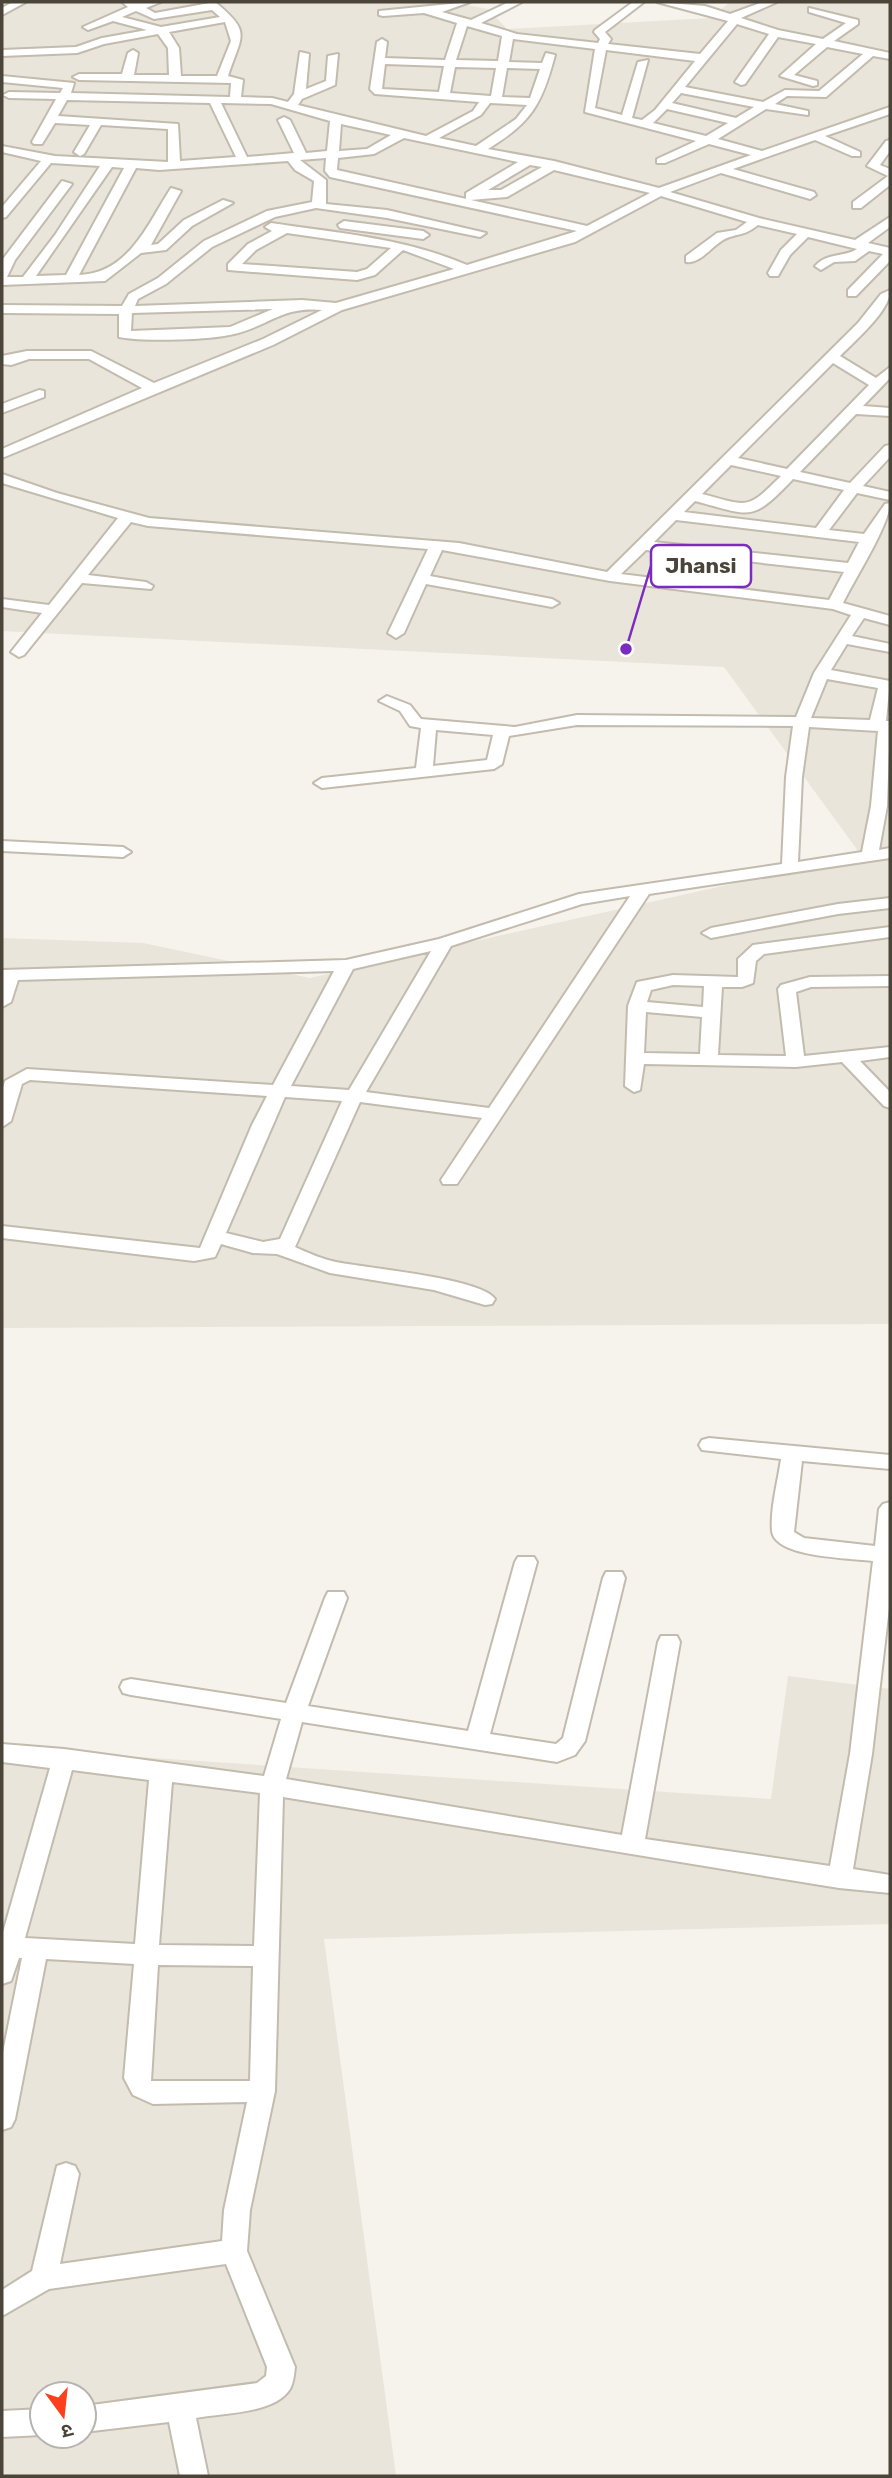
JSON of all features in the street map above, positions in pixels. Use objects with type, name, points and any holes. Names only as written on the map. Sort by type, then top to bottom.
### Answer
[{"type":"street","points":[[2,12],[21,2]]},
{"type":"street","points":[[88,27],[115,18],[131,4],[156,2]]},
{"type":"street","points":[[383,13],[454,7],[465,2]]},
{"type":"street","points":[[481,2],[512,4]]},
{"type":"street","points":[[639,2],[600,30],[606,39],[601,46],[588,107],[598,114],[710,139],[762,154]]},
{"type":"street","points":[[662,2],[733,18],[775,33],[823,44],[889,54]]},
{"type":"street","points":[[644,124],[678,89],[733,18],[772,2]]},
{"type":"street","points":[[131,4],[154,16],[211,4],[230,18],[235,47],[225,65],[222,80]]},
{"type":"street","points":[[444,96],[449,64],[467,23],[512,4]]},
{"type":"street","points":[[425,10],[508,36],[702,58]]},
{"type":"street","points":[[813,10],[854,21],[786,76],[831,86]]},
{"type":"street","points":[[115,18],[160,31],[175,45],[176,79]]},
{"type":"street","points":[[2,79],[20,80],[83,66],[160,31],[230,18]]},
{"type":"street","points":[[741,82],[775,33]]},
{"type":"street","points":[[429,139],[477,114],[491,99],[503,65],[508,36]]},
{"type":"street","points":[[478,150],[522,123],[535,102],[554,41]]},
{"type":"street","points":[[382,42],[376,89],[379,92],[535,102]]},
{"type":"street","points":[[2,53],[62,52],[83,66],[127,79],[238,81],[235,100]]},
{"type":"street","points":[[127,79],[134,53]]},
{"type":"street","points":[[818,96],[870,53]]},
{"type":"street","points":[[295,101],[304,54]]},
{"type":"street","points":[[295,101],[331,83],[334,55]]},
{"type":"street","points":[[379,61],[547,66]]},
{"type":"street","points":[[625,120],[644,62]]},
{"type":"street","points":[[38,142],[83,66]]},
{"type":"street","points":[[2,109],[20,80]]},
{"type":"street","points":[[678,89],[804,113]]},
{"type":"street","points":[[661,161],[710,139],[785,93],[818,96],[827,102],[783,126]]},
{"type":"street","points":[[9,95],[295,101],[336,119],[619,180],[756,221],[890,253],[852,293]]},
{"type":"street","points":[[214,100],[243,160]]},
{"type":"street","points":[[664,105],[737,122]]},
{"type":"street","points":[[2,454],[153,388],[268,342],[337,307],[469,271],[571,239],[657,193],[890,110]]},
{"type":"street","points":[[51,119],[174,126],[174,165]]},
{"type":"street","points":[[336,119],[331,171],[334,174],[588,230]]},
{"type":"street","points":[[284,120],[299,168],[320,180],[319,204]]},
{"type":"street","points":[[80,152],[98,121]]},
{"type":"street","points":[[2,149],[48,159],[131,166],[174,165],[377,151],[404,133]]},
{"type":"street","points":[[817,137],[856,154]]},
{"type":"street","points":[[890,143],[873,166],[890,173]]},
{"type":"street","points":[[2,214],[48,159]]},
{"type":"street","points":[[460,203],[530,160]]},
{"type":"street","points":[[27,279],[60,237],[107,164]]},
{"type":"street","points":[[473,194],[503,194],[554,165]]},
{"type":"street","points":[[78,309],[75,265],[131,166]]},
{"type":"street","points":[[721,169],[810,195]]},
{"type":"street","points":[[857,205],[890,179]]},
{"type":"street","points":[[2,275],[9,259],[66,184]]},
{"type":"street","points":[[2,281],[103,277],[143,248],[175,191]]},
{"type":"street","points":[[143,248],[162,247],[188,222],[227,203]]},
{"type":"street","points":[[293,305],[233,331],[140,337],[124,334],[126,310],[133,297],[162,281],[223,235],[271,214],[319,204],[480,233]]},
{"type":"street","points":[[271,214],[423,235]]},
{"type":"street","points":[[253,221],[283,230],[401,246],[439,257],[469,271]]},
{"type":"street","points":[[690,259],[721,236],[740,233],[756,221]]},
{"type":"street","points":[[821,266],[831,258],[851,258],[890,221]]},
{"type":"street","points":[[283,230],[252,247],[232,267],[357,276],[371,272],[401,246]]},
{"type":"street","points":[[774,273],[785,253],[805,233]]},
{"type":"street","points":[[610,576],[694,496],[890,294]]},
{"type":"street","points":[[2,309],[126,310],[293,305],[337,307]]},
{"type":"street","points":[[2,360],[11,361],[27,355],[91,355],[153,388]]},
{"type":"street","points":[[832,356],[877,385]]},
{"type":"street","points":[[694,496],[739,509],[753,509],[856,410],[890,371]]},
{"type":"street","points":[[2,409],[39,394]]},
{"type":"street","points":[[856,410],[890,412]]},
{"type":"street","points":[[820,532],[853,488],[890,449]]},
{"type":"street","points":[[729,460],[890,496]]},
{"type":"street","points":[[2,478],[126,518],[476,549],[610,576],[834,605],[890,621]]},
{"type":"street","points":[[834,605],[851,568],[890,507]]},
{"type":"street","points":[[674,516],[868,539]]},
{"type":"street","points":[[19,652],[126,518]]},
{"type":"street","points":[[396,633],[437,545]]},
{"type":"street","points":[[643,545],[851,568]]},
{"type":"street","points":[[78,578],[146,586]]},
{"type":"street","points":[[420,579],[552,603]]},
{"type":"street","points":[[4,606],[52,610]]},
{"type":"street","points":[[790,868],[791,807],[802,721],[822,673],[860,613]]},
{"type":"street","points":[[844,639],[890,648]]},
{"type":"street","points":[[822,673],[888,686],[879,806],[869,857]]},
{"type":"street","points":[[387,701],[405,708],[414,722],[502,731],[525,731],[577,720],[802,721],[884,726]]},
{"type":"street","points":[[424,772],[429,724]]},
{"type":"street","points":[[322,783],[494,764],[498,762],[502,731]]},
{"type":"street","points":[[2,841],[122,852]]},
{"type":"street","points":[[2,1002],[6,975],[346,965],[444,943],[552,906],[890,853]]},
{"type":"street","points":[[450,1180],[643,890]]},
{"type":"street","points":[[711,933],[838,909],[890,903]]},
{"type":"street","points":[[634,1086],[637,1006],[640,990],[648,983],[742,982],[747,979],[747,960],[751,953],[759,949],[890,932]]},
{"type":"street","points":[[281,1248],[291,1236],[354,1096],[444,943]]},
{"type":"street","points":[[2,1232],[194,1255],[208,1253],[278,1089],[346,965]]},
{"type":"street","points":[[796,1062],[787,989],[795,984],[810,982],[890,981]]},
{"type":"street","points":[[709,1060],[713,982]]},
{"type":"street","points":[[637,1006],[711,1013]]},
{"type":"street","points":[[635,1059],[796,1062],[890,1052]]},
{"type":"street","points":[[846,1057],[890,1102]]},
{"type":"street","points":[[2,1121],[14,1081],[27,1074],[235,1090],[278,1089],[494,1114]]},
{"type":"street","points":[[216,1237],[281,1248],[313,1262],[361,1274],[461,1290],[485,1299]]},
{"type":"street","points":[[709,1445],[890,1462]]},
{"type":"street","points":[[792,1452],[783,1532],[786,1538],[800,1545],[887,1555]]},
{"type":"street","points":[[839,1879],[861,1754],[876,1619],[887,1555],[890,1509]]},
{"type":"street","points":[[477,1742],[526,1562]]},
{"type":"street","points":[[131,1687],[547,1753],[567,1749],[574,1741],[614,1578]]},
{"type":"street","points":[[98,2417],[263,2394],[279,2383],[281,2367],[234,2251],[237,2210],[262,2091],[269,1811],[273,1786],[294,1712],[336,1598]]},
{"type":"street","points":[[632,1846],[669,1642]]},
{"type":"street","points":[[2,1752],[273,1786],[839,1879],[890,1884]]},
{"type":"street","points":[[2,1974],[6,1947],[64,1758]]},
{"type":"street","points":[[161,1772],[149,1955],[137,2078],[142,2088],[153,2093],[262,2091]]},
{"type":"street","points":[[6,1947],[149,1955],[264,1956]]},
{"type":"street","points":[[2,2119],[36,1948]]},
{"type":"street","points":[[44,2278],[66,2174]]},
{"type":"street","points":[[2,2305],[44,2278],[234,2251]]},
{"type":"street","points":[[180,2407],[194,2476]]},
{"type":"street","points":[[2,2424],[28,2423]]},
{"type":"shaded area","points":[[2,2],[451,2],[488,9],[507,29],[711,18],[730,2],[890,2],[890,1324],[2,1328],[2,938],[143,943],[310,978],[861,855],[724,667],[2,631]]},
{"type":"shaded area","points":[[788,1676],[890,1689],[890,1924],[324,1939],[396,2476],[2,2476],[2,1748],[771,1799]]},
{"type":"place","name":"Jhansi","points":[[626,649]]}]
